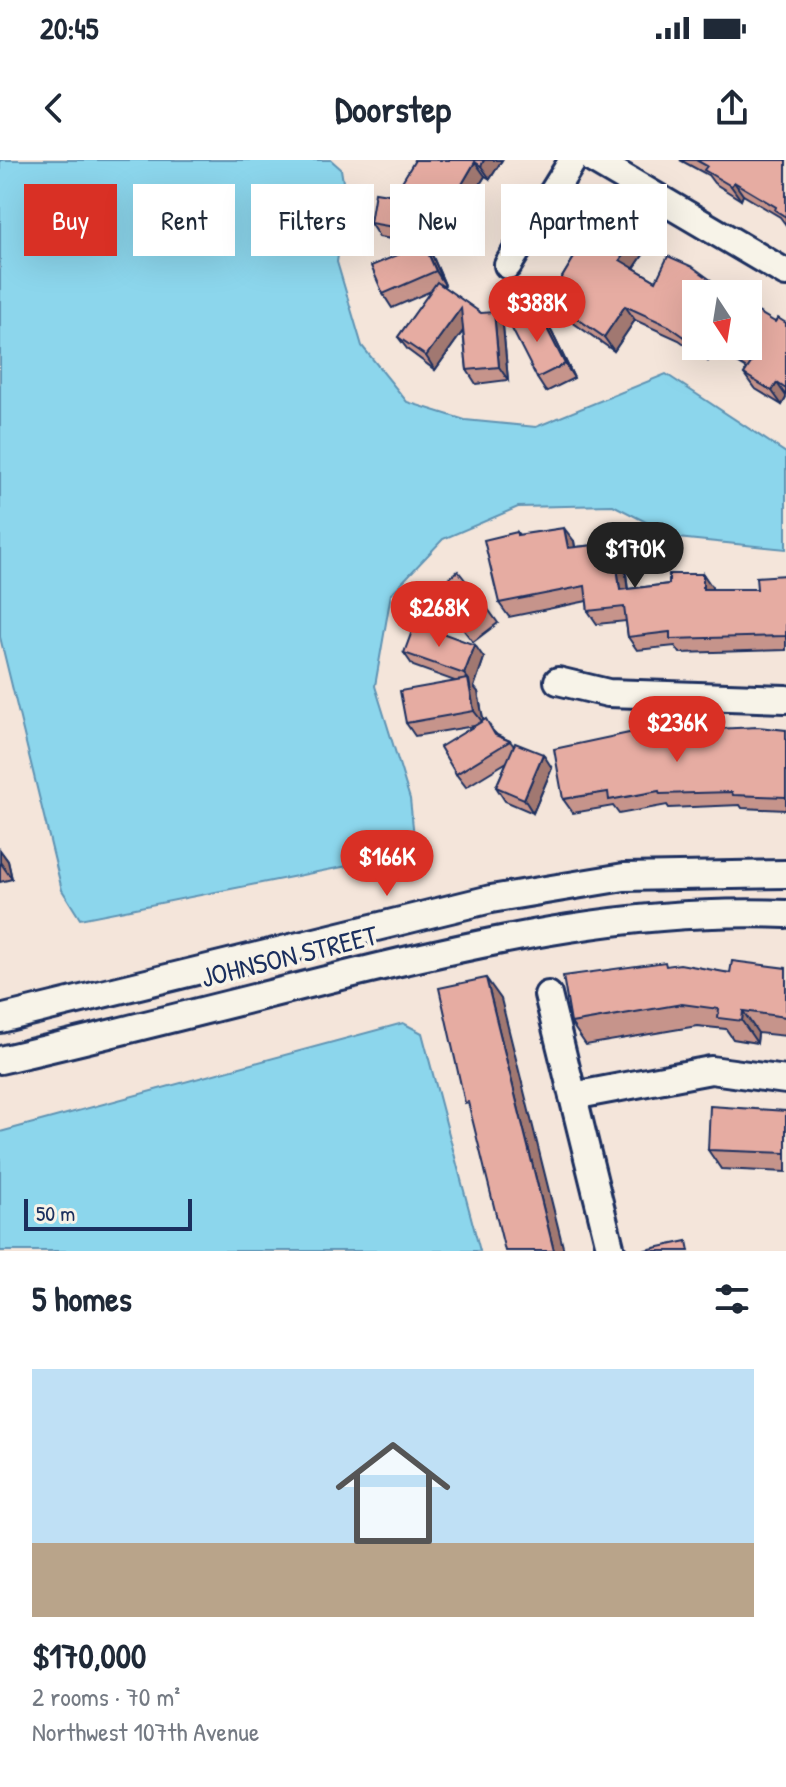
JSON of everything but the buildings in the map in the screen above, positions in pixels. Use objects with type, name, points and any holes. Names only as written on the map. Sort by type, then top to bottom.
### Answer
[{"type":"street","points":[[508,265],[573,160]]},
{"type":"street","points":[[594,160],[786,273]]},
{"type":"street","points":[[558,681],[608,693],[786,699]]},
{"type":"street","name":"JOHNSON STREET","points":[[0,1019],[491,899],[624,877],[786,874]]},
{"type":"street","name":"JOHNSON STREET","points":[[0,1060],[454,948],[564,927],[641,917],[731,911],[786,914]]},
{"type":"street","points":[[548,995],[611,1251]]},
{"type":"street","points":[[573,1096],[711,1070],[786,1080]]},
{"type":"water","points":[[0,160],[331,160],[341,169],[343,184],[251,184],[251,256],[338,256],[337,262],[362,346],[407,402],[465,420],[536,427],[666,374],[786,453],[786,549],[677,538],[613,505],[518,507],[443,539],[391,594],[375,686],[410,799],[415,846],[393,857],[80,919],[62,890],[0,637]]},
{"type":"water","points":[[403,1023],[422,1033],[480,1251],[0,1251],[0,1132]]}]
